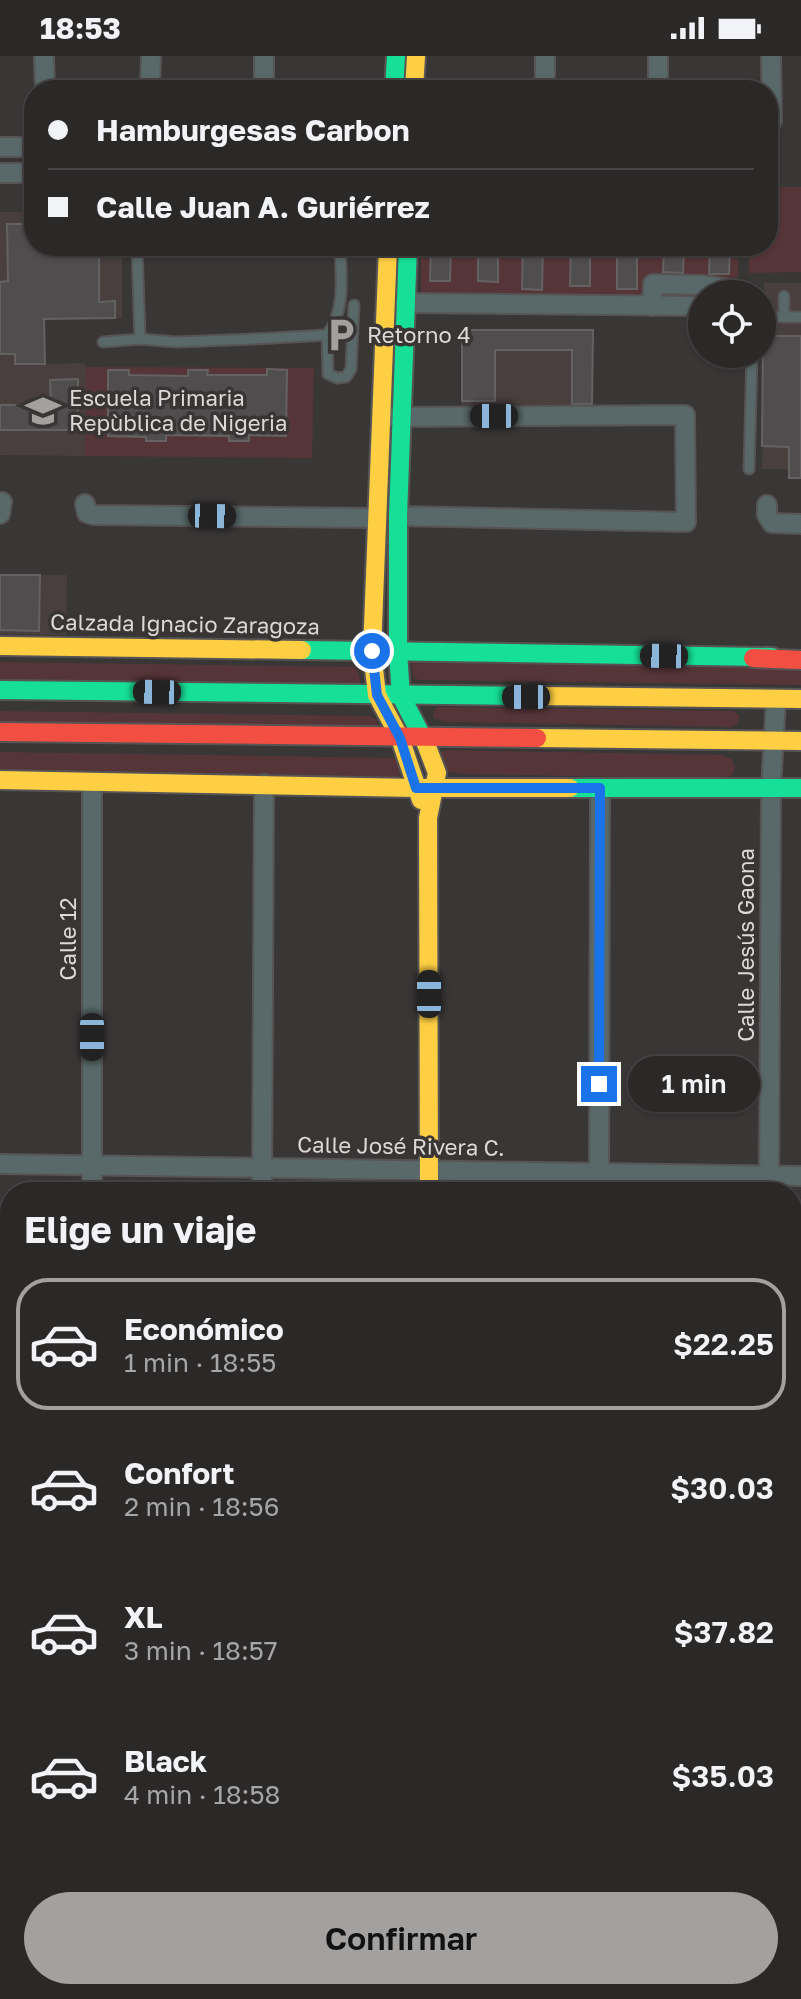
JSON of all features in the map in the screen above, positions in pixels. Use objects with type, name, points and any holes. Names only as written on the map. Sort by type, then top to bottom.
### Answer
[{"type":"main road","points":[[395,80],[396,56]]},
{"type":"main road","points":[[415,80],[416,56]]},
{"type":"main road","points":[[387,256],[372,651],[377,695],[400,738],[428,818]]},
{"type":"main road","points":[[407,256],[398,516],[398,651],[401,696],[424,739],[437,773],[428,818],[429,1182]]},
{"type":"main road","name":"Calzada Ignacio Zaragoza","points":[[0,646],[801,658]]},
{"type":"main road","points":[[0,690],[801,699]]},
{"type":"main road","points":[[0,732],[801,741]]},
{"type":"main road","points":[[0,780],[416,788],[771,788],[801,785]]},
{"type":"street","points":[[44,56],[45,80]]},
{"type":"street","points":[[150,80],[151,56]]},
{"type":"street","points":[[264,56],[264,80]]},
{"type":"street","points":[[545,56],[545,80]]},
{"type":"street","points":[[658,56],[658,80]]},
{"type":"street","points":[[771,56],[771,80]]},
{"type":"street","points":[[0,147],[24,147]]},
{"type":"street","points":[[0,173],[24,173]]},
{"type":"street","points":[[652,306],[653,284],[688,285]]},
{"type":"street","points":[[405,303],[688,306]]},
{"type":"street","points":[[379,417],[685,415],[686,522],[398,516]]},
{"type":"street","points":[[85,504],[87,513],[94,515],[375,518]]},
{"type":"street","points":[[767,505],[767,515],[772,523],[801,524]]},
{"type":"street","name":"Calle Jesús Gaona","points":[[769,1182],[771,788],[776,699]]},
{"type":"street","name":"Calle 12","points":[[92,782],[92,1182]]},
{"type":"street","points":[[262,1182],[264,784]]},
{"type":"street","points":[[599,1182],[600,788]]},
{"type":"street","name":"Calle José Rivera C.","points":[[0,1164],[599,1173],[738,1182]]},
{"type":"street","name":"Calle José Rivera C.","points":[[777,1182],[801,1176]]},
{"type":"lane","points":[[137,256],[140,339]]},
{"type":"lane","points":[[340,256],[340,306],[335,325],[327,335],[328,374],[337,378],[346,377],[351,369],[354,305]]},
{"type":"lane","points":[[784,296],[784,317]]},
{"type":"lane","points":[[776,317],[801,317]]},
{"type":"lane","points":[[103,342],[327,335]]},
{"type":"lane","points":[[749,469],[752,368]]},
{"type":"shaded area","points":[[778,187],[801,187],[801,272],[749,273],[749,256],[778,256]]},
{"type":"shaded area","points":[[0,212],[24,212],[24,256],[122,256],[122,318],[44,319],[45,364],[84,363],[86,367],[85,456],[0,455]]},
{"type":"shaded area","points":[[421,256],[738,256],[738,278],[644,278],[644,296],[421,297]]},
{"type":"shaded area","points":[[776,283],[801,283],[801,469],[762,469],[763,368],[776,368]]},
{"type":"shaded area","points":[[462,330],[593,330],[592,406],[462,405]]},
{"type":"shaded area","points":[[86,367],[314,368],[312,458],[85,456]]},
{"type":"shaded area","points":[[0,575],[67,575],[66,635],[0,634]]},
{"type":"shaded area","points":[[410,660],[801,661],[801,685],[420,680],[414,678]]},
{"type":"shaded area","points":[[0,662],[355,667],[361,686],[0,690]]},
{"type":"shaded area","points":[[437,707],[732,711],[739,715],[739,722],[732,727],[444,722],[434,718],[433,712]]},
{"type":"shaded area","points":[[0,711],[370,716],[376,719],[378,725],[0,728]]},
{"type":"shaded area","points":[[447,750],[720,755],[732,759],[735,768],[732,775],[721,779],[463,774],[444,771],[439,753]]},
{"type":"shaded area","points":[[0,752],[398,758],[401,773],[395,779],[0,773]]},
{"type":"building","points":[[7,224],[24,224],[24,256],[99,256],[99,302],[115,301],[115,318],[44,319],[45,364],[15,364],[15,354],[0,354],[0,282],[8,281]]},
{"type":"building","points":[[431,256],[451,256],[450,281],[430,281]]},
{"type":"building","points":[[478,256],[498,256],[498,282],[478,281]]},
{"type":"building","points":[[523,256],[543,256],[542,290],[522,289]]},
{"type":"building","points":[[571,256],[590,256],[590,286],[570,286]]},
{"type":"building","points":[[617,256],[637,256],[637,289],[617,289]]},
{"type":"building","points":[[664,256],[684,256],[683,273],[663,272]]},
{"type":"building","points":[[710,256],[730,256],[729,274],[709,274]]},
{"type":"building","points":[[462,330],[593,330],[592,404],[572,404],[572,350],[495,350],[495,401],[462,401]]},
{"type":"building","points":[[776,336],[801,336],[801,478],[789,478],[789,447],[762,446],[763,368],[776,368]]},
{"type":"building","points":[[267,369],[287,370],[286,436],[249,435],[249,441],[229,441],[229,436],[166,435],[166,441],[146,441],[146,437],[108,436],[108,370],[129,370],[129,375],[188,376],[188,370],[208,370],[207,375],[267,375]]},
{"type":"building","points":[[78,379],[78,430],[0,430],[0,405],[51,405],[50,380]]},
{"type":"building","points":[[0,575],[40,575],[39,631],[0,630]]},
{"type":"traffic: fast","points":[[395,80],[396,56]]},
{"type":"traffic: fast","points":[[408,256],[398,516],[398,651],[401,696],[426,744]]},
{"type":"traffic: fast","points":[[302,650],[772,657]]},
{"type":"traffic: fast","points":[[0,690],[539,696]]},
{"type":"traffic: fast","points":[[570,788],[801,788]]},
{"type":"traffic: slow","points":[[415,80],[416,56]]},
{"type":"traffic: slow","points":[[388,256],[372,651],[377,695],[400,738],[421,800]]},
{"type":"traffic: slow","points":[[0,646],[302,650]]},
{"type":"traffic: slow","points":[[539,696],[801,699]]},
{"type":"traffic: slow","points":[[537,738],[801,741]]},
{"type":"traffic: slow","points":[[426,744],[437,773],[428,818],[429,1182]]},
{"type":"traffic: slow","points":[[0,780],[570,788]]},
{"type":"traffic: jam","points":[[753,658],[801,660]]},
{"type":"traffic: jam","points":[[0,732],[537,738]]},
{"type":"place","name":"Retorno 4","points":[[341,335]]},
{"type":"place","name":"Escuela Primaria Repùblica de Nigeria","points":[[43,411]]},
{"type":"route","points":[[372,651],[377,695],[400,738],[416,788],[600,788],[599,1084]]}]
